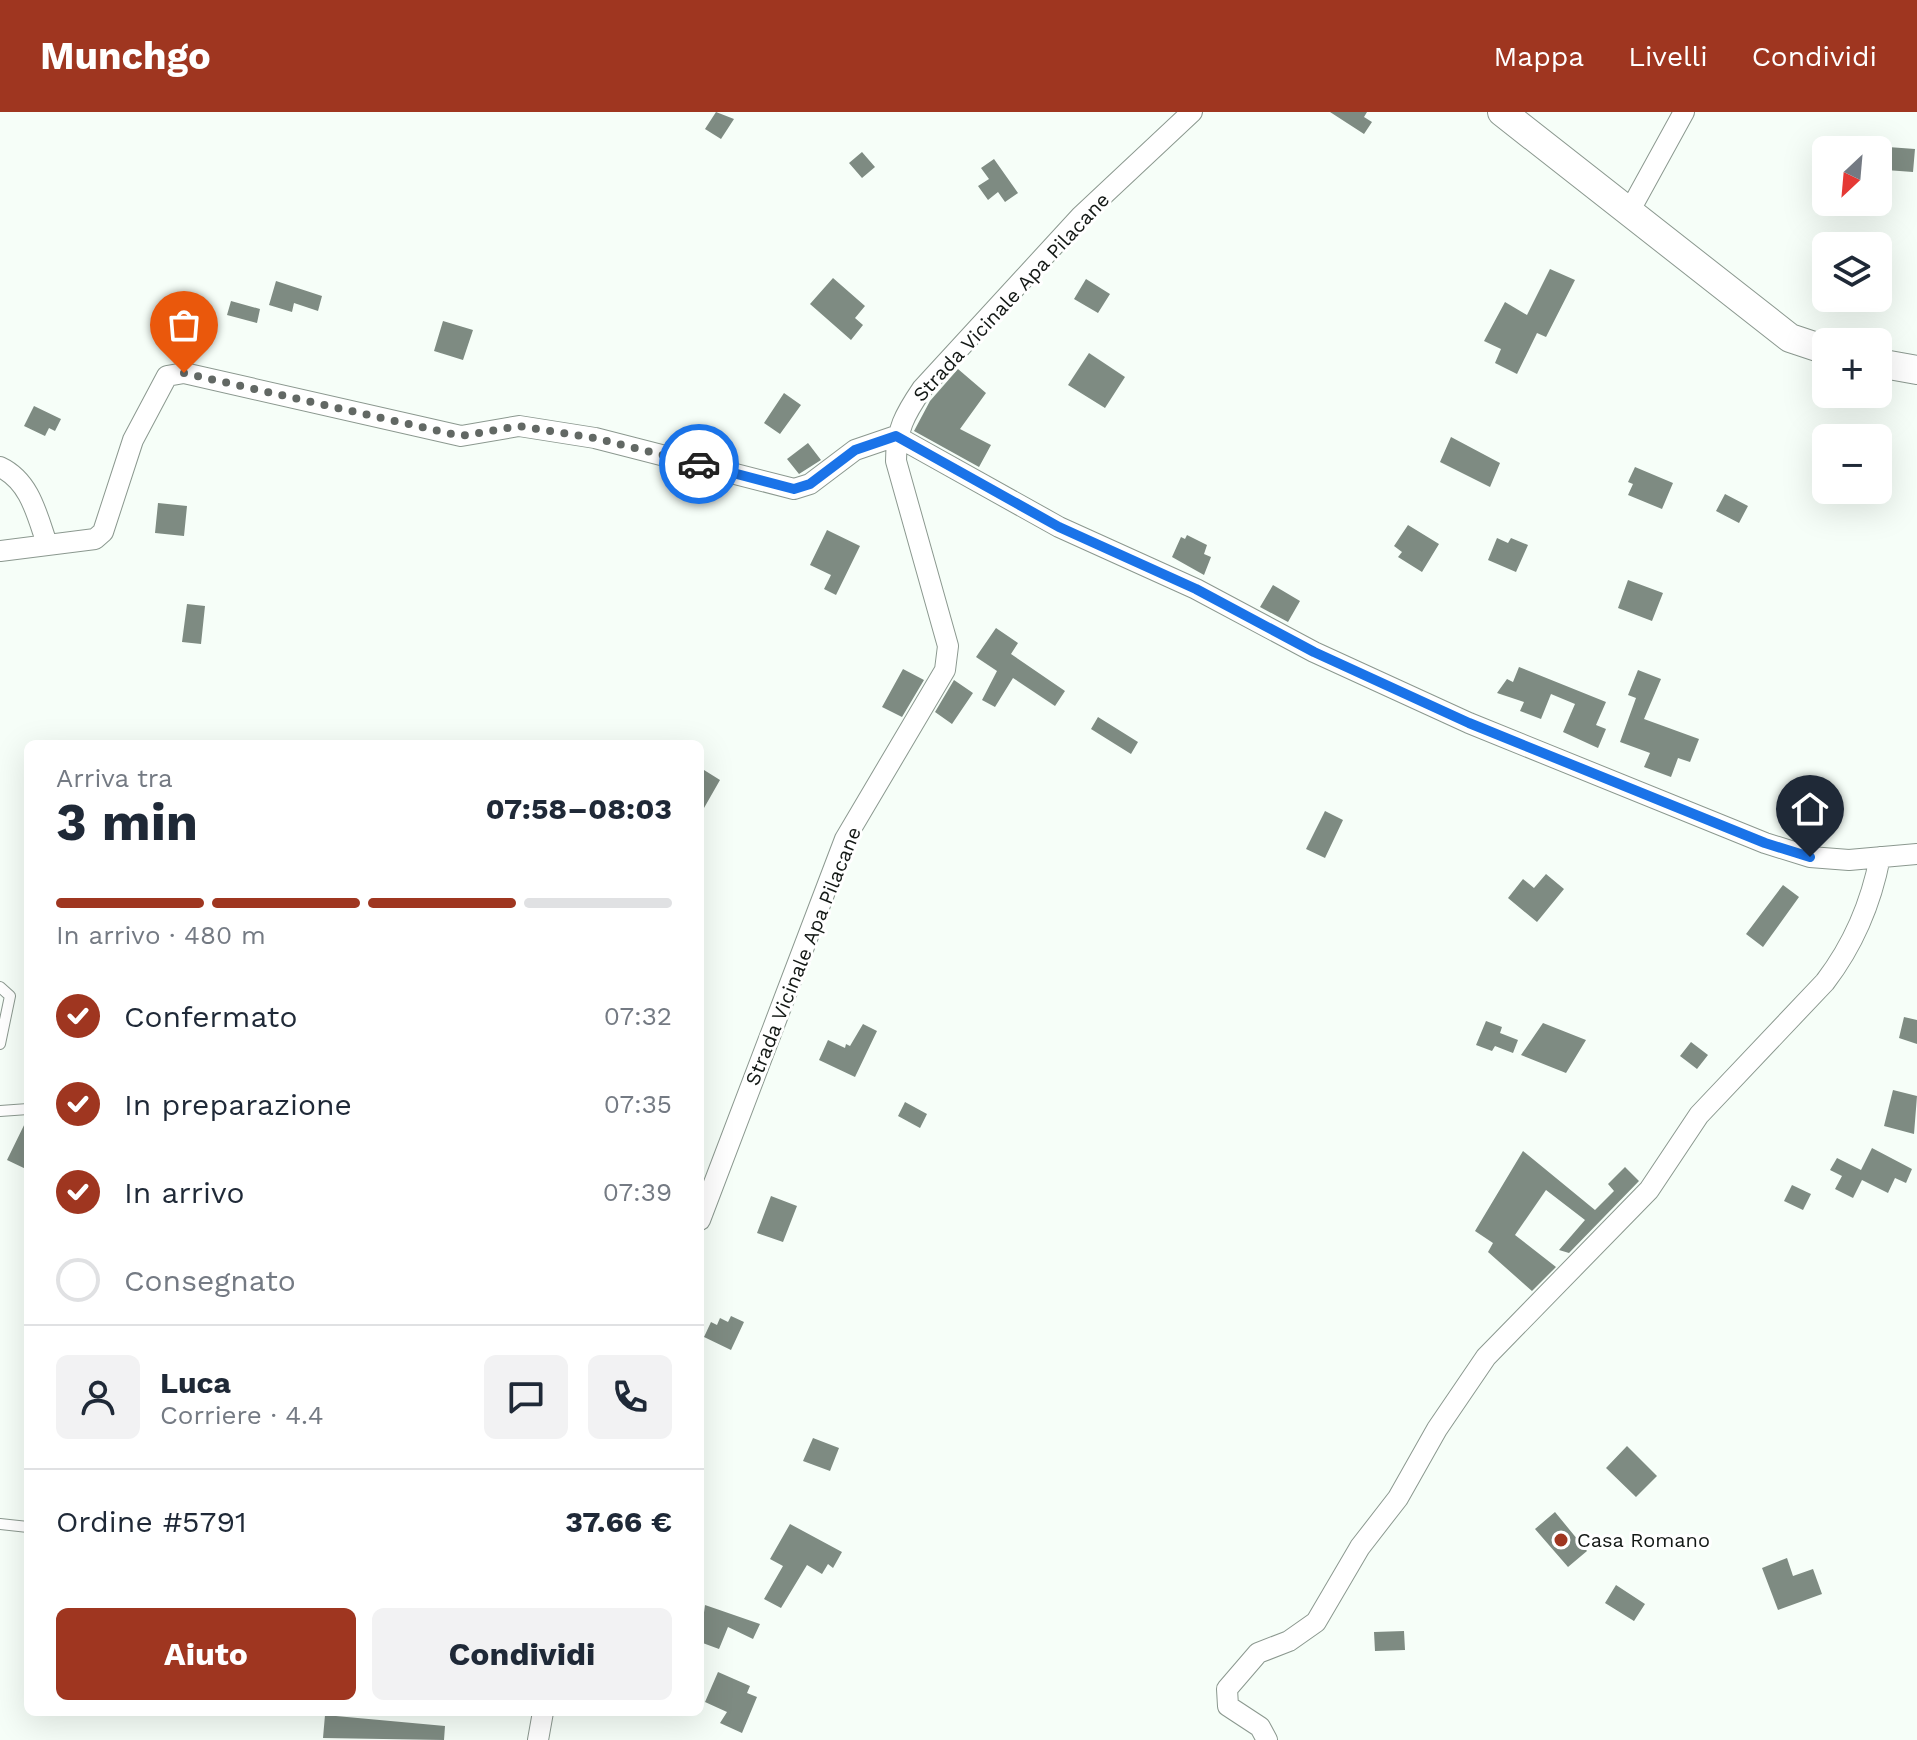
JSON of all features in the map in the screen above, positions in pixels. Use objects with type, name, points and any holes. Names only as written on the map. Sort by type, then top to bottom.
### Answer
[{"type":"main road","points":[[1502,112],[1790,338],[1812,345]]},
{"type":"main road","points":[[1892,366],[1917,370]]},
{"type":"street","name":"Strada Vicinale Apa Pilacane","points":[[704,1209],[845,839],[945,670],[948,646],[896,461],[896,436],[901,419],[922,389],[1081,216],[1192,112]]},
{"type":"street","points":[[1629,212],[1684,112]]},
{"type":"street","points":[[0,551],[95,539],[103,532],[133,440],[167,376],[184,373],[461,436],[519,426],[595,438],[794,489],[810,484],[855,450],[896,436],[1059,527],[1196,589],[1314,652],[1469,723],[1765,843],[1810,857],[1849,860],[1917,854]]},
{"type":"street","points":[[0,467],[14,474],[27,490],[47,544]]},
{"type":"street","points":[[1267,1740],[1260,1727],[1228,1706],[1227,1689],[1258,1653],[1289,1641],[1316,1622],[1360,1547],[1398,1498],[1437,1429],[1486,1357],[1649,1190],[1699,1115],[1833,970],[1866,914],[1880,857]]},
{"type":"street","points":[[538,1740],[542,1716]]},
{"type":"lane","points":[[0,987],[10,996],[0,1044]]},
{"type":"lane","points":[[0,1111],[24,1109]]},
{"type":"lane","points":[[0,1524],[24,1527]]},
{"type":"building","points":[[716,112],[734,119],[721,139],[705,129]]},
{"type":"building","points":[[1330,112],[1367,112],[1364,117],[1372,122],[1364,134]]},
{"type":"building","points":[[1892,147],[1915,149],[1913,172],[1892,170]]},
{"type":"building","points":[[862,152],[875,167],[862,178],[849,163]]},
{"type":"building","points":[[994,159],[1018,193],[1005,202],[998,192],[988,200],[978,186],[989,179],[981,168]]},
{"type":"building","points":[[1550,269],[1575,280],[1546,337],[1537,333],[1517,374],[1495,363],[1501,349],[1484,341],[1505,302],[1527,315]]},
{"type":"building","points":[[833,278],[865,306],[855,318],[863,325],[851,340],[810,304]]},
{"type":"building","points":[[1086,279],[1110,294],[1098,313],[1074,299]]},
{"type":"building","points":[[276,281],[322,296],[318,311],[294,303],[292,312],[269,305]]},
{"type":"building","points":[[231,301],[260,309],[257,323],[227,315]]},
{"type":"building","points":[[175,311],[209,321],[202,344],[176,336],[179,327],[171,325]]},
{"type":"building","points":[[443,321],[473,330],[463,360],[434,351]]},
{"type":"building","points":[[1089,353],[1125,377],[1105,408],[1068,385]]},
{"type":"building","points":[[958,369],[986,393],[960,429],[991,445],[979,467],[914,431],[930,401]]},
{"type":"building","points":[[784,393],[801,405],[780,434],[764,423]]},
{"type":"building","points":[[34,406],[61,419],[55,431],[49,428],[45,436],[24,426]]},
{"type":"building","points":[[1451,437],[1500,463],[1490,487],[1440,462]]},
{"type":"building","points":[[808,443],[821,460],[799,474],[787,459]]},
{"type":"building","points":[[1635,467],[1673,483],[1662,509],[1628,495],[1633,484],[1628,482]]},
{"type":"building","points":[[1725,494],[1748,506],[1739,523],[1716,511]]},
{"type":"building","points":[[158,503],[187,506],[184,536],[155,533]]},
{"type":"building","points":[[1408,525],[1439,544],[1422,572],[1398,557],[1402,552],[1394,546]]},
{"type":"building","points":[[827,530],[860,546],[836,595],[824,589],[831,575],[810,565]]},
{"type":"building","points":[[1187,535],[1207,545],[1204,554],[1211,557],[1204,575],[1172,557],[1181,537],[1185,539]]},
{"type":"building","points":[[1497,538],[1508,543],[1511,538],[1528,545],[1516,572],[1488,560]]},
{"type":"building","points":[[1628,580],[1663,593],[1652,621],[1618,608]]},
{"type":"building","points":[[1273,585],[1300,601],[1288,622],[1260,607]]},
{"type":"building","points":[[187,604],[205,606],[201,644],[182,642]]},
{"type":"building","points":[[996,628],[1018,643],[1011,654],[1065,691],[1055,706],[1013,678],[995,707],[982,700],[997,671],[976,657]]},
{"type":"building","points":[[1519,667],[1606,702],[1596,725],[1606,729],[1598,748],[1563,732],[1575,704],[1551,694],[1541,719],[1520,711],[1524,702],[1497,693],[1507,679],[1513,682]]},
{"type":"building","points":[[903,669],[924,680],[902,717],[882,707]]},
{"type":"building","points":[[1638,670],[1661,679],[1644,719],[1699,739],[1690,762],[1678,758],[1671,777],[1644,767],[1650,753],[1620,742],[1636,698],[1628,695]]},
{"type":"building","points":[[954,680],[973,693],[952,724],[935,712]]},
{"type":"building","points":[[1098,717],[1138,742],[1131,754],[1091,729]]},
{"type":"building","points":[[704,770],[720,780],[704,808]]},
{"type":"building","points":[[1325,811],[1343,820],[1325,858],[1306,849]]},
{"type":"building","points":[[1546,874],[1564,889],[1537,922],[1508,898],[1523,879],[1534,888]]},
{"type":"building","points":[[1783,885],[1799,897],[1763,947],[1746,934]]},
{"type":"building","points":[[1904,1017],[1917,1020],[1917,1044],[1899,1038]]},
{"type":"building","points":[[1486,1021],[1502,1027],[1500,1033],[1518,1040],[1513,1053],[1495,1046],[1492,1051],[1476,1045]]},
{"type":"building","points":[[1543,1023],[1586,1040],[1566,1073],[1521,1055]]},
{"type":"building","points":[[863,1024],[877,1031],[855,1077],[819,1060],[828,1040],[845,1048],[846,1044],[850,1046]]},
{"type":"building","points":[[1691,1042],[1708,1055],[1697,1069],[1680,1056]]},
{"type":"building","points":[[1893,1090],[1917,1096],[1914,1134],[1884,1126]]},
{"type":"building","points":[[905,1102],[927,1114],[920,1128],[898,1116]]},
{"type":"building","points":[[24,1125],[24,1168],[7,1160]]},
{"type":"building","points":[[1872,1148],[1912,1169],[1906,1183],[1895,1178],[1888,1193],[1862,1180],[1853,1198],[1835,1189],[1842,1176],[1830,1170],[1837,1158],[1861,1170]]},
{"type":"building","points":[[1523,1151],[1595,1210],[1614,1191],[1608,1184],[1625,1167],[1639,1181],[1569,1253],[1559,1250],[1585,1220],[1546,1190],[1515,1235],[1556,1267],[1532,1291],[1488,1252],[1493,1243],[1475,1231]]},
{"type":"building","points":[[1792,1185],[1811,1194],[1803,1210],[1784,1201]]},
{"type":"building","points":[[771,1196],[797,1206],[783,1242],[757,1233]]},
{"type":"building","points":[[731,1316],[744,1322],[731,1350],[704,1337],[711,1322],[717,1325],[720,1318],[728,1322]]},
{"type":"building","points":[[813,1438],[839,1448],[830,1471],[803,1461]]},
{"type":"building","points":[[1627,1446],[1657,1476],[1636,1497],[1606,1468]]},
{"type":"building","name":"Casa Romano","points":[[1555,1512],[1587,1551],[1568,1567],[1535,1529]]},
{"type":"building","points":[[790,1524],[842,1552],[833,1568],[828,1564],[822,1574],[807,1565],[781,1608],[764,1599],[783,1566],[770,1559]]},
{"type":"building","points":[[1787,1558],[1793,1576],[1813,1569],[1822,1594],[1778,1610],[1762,1568]]},
{"type":"building","points":[[1616,1585],[1645,1604],[1634,1621],[1605,1603]]},
{"type":"building","points":[[705,1605],[760,1624],[753,1639],[728,1627],[719,1649],[704,1643]]},
{"type":"building","points":[[1404,1631],[1405,1650],[1375,1651],[1374,1632]]},
{"type":"building","points":[[718,1672],[750,1686],[747,1693],[757,1697],[742,1733],[720,1723],[727,1712],[705,1702]]},
{"type":"building","points":[[325,1716],[445,1726],[444,1740],[323,1738]]},
{"type":"way so far","points":[[184,373],[461,436],[519,426],[595,438],[699,464]]},
{"type":"place","name":"Casa Romano","points":[[1561,1540]]},
{"type":"route","points":[[699,464],[794,489],[810,484],[855,450],[896,436],[1059,527],[1196,589],[1314,652],[1469,723],[1765,843],[1810,857]]}]
